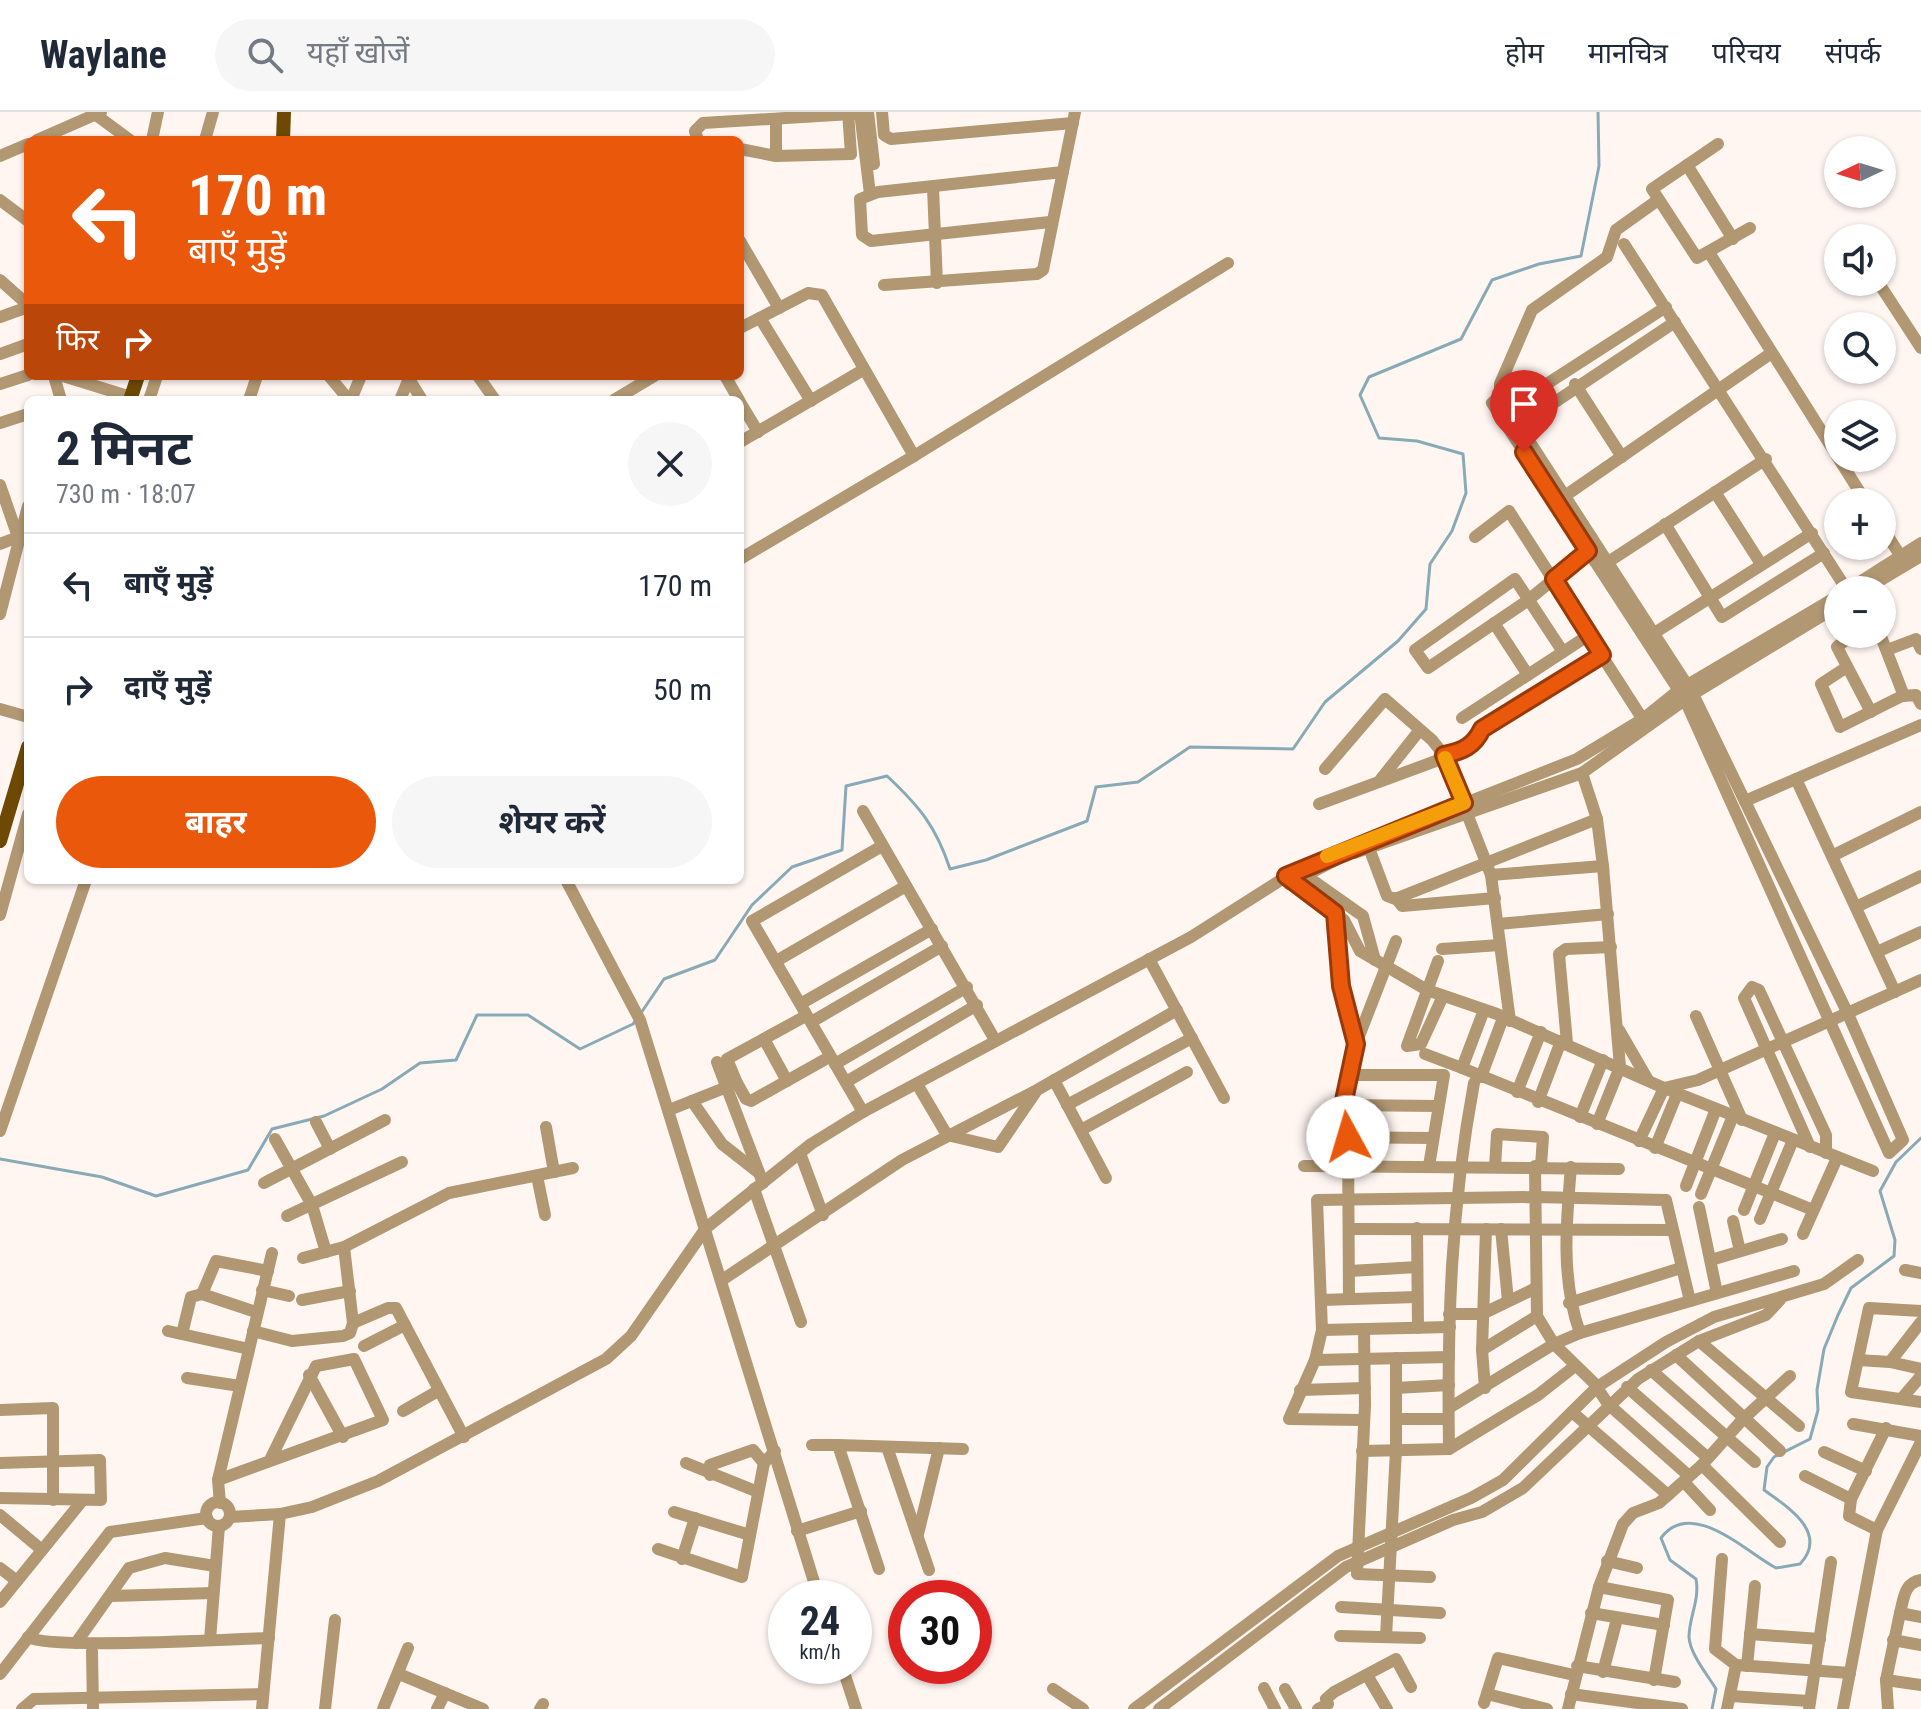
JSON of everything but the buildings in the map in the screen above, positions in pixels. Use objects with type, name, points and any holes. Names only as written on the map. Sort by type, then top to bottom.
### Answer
[{"type":"main road","points":[[283,136],[284,112]]},
{"type":"main road","points":[[0,841],[24,760]]},
{"type":"street","points":[[153,136],[158,112]]},
{"type":"street","points":[[206,136],[213,112]]},
{"type":"street","points":[[882,112],[884,135],[891,139],[1074,117],[1050,222],[1043,270],[1037,274],[884,285]]},
{"type":"street","points":[[46,136],[98,113],[125,136]]},
{"type":"street","points":[[697,136],[695,131],[703,123],[737,117],[776,119],[859,113]]},
{"type":"street","points":[[859,113],[869,192],[862,235],[871,241],[1050,222]]},
{"type":"street","points":[[851,154],[859,113]]},
{"type":"street","points":[[859,113],[869,192]]},
{"type":"street","points":[[776,119],[776,156]]},
{"type":"street","points":[[851,154],[862,135]]},
{"type":"street","points":[[1718,144],[1653,187],[1658,200],[1697,258],[1710,254],[1750,228]]},
{"type":"street","points":[[0,156],[24,146]]},
{"type":"street","points":[[744,150],[776,156],[851,154]]},
{"type":"street","points":[[1687,165],[1733,239]]},
{"type":"street","points":[[869,192],[933,188],[1063,172]]},
{"type":"street","points":[[933,188],[937,283]]},
{"type":"street","points":[[0,200],[24,218]]},
{"type":"street","points":[[1658,200],[1616,230],[1607,257],[1532,310],[1500,384],[1500,396],[1602,565],[1686,692],[1745,801],[1848,1014],[1903,1140],[1889,1153],[1686,692]]},
{"type":"street","points":[[1624,244],[1721,389],[1824,553],[1722,617],[1665,524]]},
{"type":"street","points":[[744,248],[779,308]]},
{"type":"street","points":[[1710,254],[1857,488]]},
{"type":"street","points":[[744,557],[1228,263]]},
{"type":"street","points":[[0,280],[24,302]]},
{"type":"street","points":[[744,326],[808,293],[822,295],[914,456]]},
{"type":"street","points":[[1887,296],[1921,348]]},
{"type":"street","points":[[1508,409],[1666,307]]},
{"type":"street","points":[[0,317],[24,308]]},
{"type":"street","points":[[760,318],[811,401]]},
{"type":"street","points":[[1519,426],[1675,322]]},
{"type":"street","points":[[0,354],[24,345]]},
{"type":"street","points":[[1561,499],[1770,354]]},
{"type":"street","points":[[744,440],[863,370]]},
{"type":"street","points":[[1566,371],[1622,457]]},
{"type":"street","points":[[0,384],[24,376]]},
{"type":"street","points":[[75,380],[125,396]]},
{"type":"street","points":[[332,380],[346,396]]},
{"type":"street","points":[[620,396],[645,380]]},
{"type":"street","points":[[1500,396],[1492,403],[1561,499],[1588,551],[1602,565]]},
{"type":"street","points":[[744,409],[758,432]]},
{"type":"street","points":[[0,423],[24,415]]},
{"type":"street","points":[[1602,565],[1766,459]]},
{"type":"street","points":[[1,491],[18,537]]},
{"type":"street","points":[[1715,492],[1761,564]]},
{"type":"street","points":[[1475,537],[1509,511],[1646,724]]},
{"type":"street","points":[[0,614],[24,518]]},
{"type":"street","points":[[1649,636],[1812,533]]},
{"type":"street","points":[[0,544],[18,537]]},
{"type":"street","points":[[1882,576],[1921,543]]},
{"type":"street","points":[[1896,549],[1903,560]]},
{"type":"street","points":[[1563,652],[1527,601],[1515,579],[1415,650],[1428,668],[1527,601],[1588,551]]},
{"type":"street","points":[[1873,576],[1903,560],[1921,556]]},
{"type":"street","points":[[210,1640],[219,1526],[230,1517],[280,1514],[312,1507],[378,1481],[606,1359],[631,1336],[706,1228],[759,1182],[863,1112],[1149,959],[1274,885],[1466,808],[1582,773],[1686,692],[1824,605]]},
{"type":"street","points":[[1686,692],[1824,614]]},
{"type":"street","points":[[1494,623],[1528,675]]},
{"type":"street","points":[[1462,718],[1589,635]]},
{"type":"street","points":[[1847,667],[1821,684],[1840,726],[1916,697],[1887,650],[1916,639],[1921,649]]},
{"type":"street","points":[[1839,648],[1871,712]]},
{"type":"street","points":[[1319,804],[1444,755],[1463,751],[1477,740],[1482,729],[1602,655]]},
{"type":"street","points":[[1325,769],[1385,699],[1444,755],[1489,870],[1495,898],[1507,1020],[1478,1080],[1458,1167],[1449,1321],[1449,1449]]},
{"type":"street","points":[[0,709],[24,716]]},
{"type":"street","points":[[1296,876],[1466,808],[1577,759],[1646,724]]},
{"type":"street","points":[[1745,801],[1921,725]]},
{"type":"street","points":[[1379,781],[1419,731]]},
{"type":"street","points":[[1582,773],[1597,819],[1620,1067],[1597,1124]]},
{"type":"street","points":[[1796,779],[1895,992]]},
{"type":"street","points":[[863,811],[995,1040]]},
{"type":"street","points":[[1832,856],[1921,812]]},
{"type":"street","points":[[1369,848],[1387,896],[1396,898],[1489,870],[1597,819]]},
{"type":"street","points":[[0,915],[24,828]]},
{"type":"street","points":[[863,1112],[830,1062],[802,1003],[752,921],[882,846]]},
{"type":"street","points":[[1489,870],[1603,866]]},
{"type":"street","points":[[1296,876],[1347,924],[1360,951],[1427,990],[1541,1032],[1677,1094],[1873,1171]]},
{"type":"street","points":[[1296,876],[1359,913],[1365,920],[1375,960]]},
{"type":"street","points":[[1856,907],[1921,876]]},
{"type":"street","points":[[0,1131],[85,884]]},
{"type":"street","points":[[568,884],[638,1016],[813,1580]]},
{"type":"street","points":[[778,960],[906,886]]},
{"type":"street","points":[[1396,898],[1402,906],[1495,898]]},
{"type":"street","points":[[1335,913],[1359,913]]},
{"type":"street","points":[[1335,913],[1341,986],[1356,1044]]},
{"type":"street","points":[[1498,924],[1608,914]]},
{"type":"street","points":[[802,1003],[932,929]]},
{"type":"street","points":[[1877,952],[1921,932]]},
{"type":"street","points":[[1349,1299],[1348,1137],[1343,1122],[1343,1105],[1356,1044],[1388,969],[1396,941]]},
{"type":"street","points":[[1443,996],[1421,1044],[1407,1046],[1440,955],[1500,945]]},
{"type":"street","points":[[801,1322],[773,1244],[727,1059],[808,1020],[942,946]]},
{"type":"street","points":[[1538,1102],[1564,1042],[1559,954],[1566,949],[1611,947]]},
{"type":"street","points":[[1149,959],[1224,1098]]},
{"type":"street","points":[[868,965],[879,982]]},
{"type":"street","points":[[1664,1088],[1698,1080],[1921,980]]},
{"type":"street","points":[[717,1062],[732,1086],[748,1101],[902,1025],[967,987]]},
{"type":"street","points":[[1803,1234],[1831,1156],[1826,1135],[1759,990],[1752,987],[1744,998],[1810,1147]]},
{"type":"street","points":[[846,1082],[977,1005]]},
{"type":"street","points":[[722,1280],[902,1160],[1037,1090],[1177,1010]]},
{"type":"street","points":[[1462,1068],[1484,1010]]},
{"type":"street","points":[[1696,1016],[1737,1118],[1701,1194]]},
{"type":"street","points":[[902,1025],[912,1043]]},
{"type":"street","points":[[1618,1028],[1649,1081]]},
{"type":"street","points":[[1517,1092],[1541,1032]]},
{"type":"street","points":[[1067,1105],[1192,1038]]},
{"type":"street","points":[[764,1039],[787,1081]]},
{"type":"street","points":[[1425,1054],[1462,1068],[1478,1080],[1517,1092],[1813,1210]]},
{"type":"street","points":[[1580,1117],[1603,1060]]},
{"type":"street","points":[[1081,1130],[1187,1072]]},
{"type":"street","points":[[1349,1075],[1444,1075],[1429,1166]]},
{"type":"street","points":[[1054,1080],[1106,1178]]},
{"type":"street","points":[[917,1084],[947,1135],[998,1147],[1037,1090]]},
{"type":"street","points":[[669,1110],[732,1086]]},
{"type":"street","points":[[1639,1141],[1664,1088]]},
{"type":"street","points":[[1655,1148],[1677,1094]]},
{"type":"street","points":[[692,1101],[722,1144],[759,1182]]},
{"type":"street","points":[[1343,1105],[1438,1106]]},
{"type":"street","points":[[1686,1186],[1716,1109]]},
{"type":"street","points":[[264,1183],[385,1120]]},
{"type":"street","points":[[316,1122],[330,1149]]},
{"type":"street","points":[[546,1127],[554,1172]]},
{"type":"street","points":[[1744,1210],[1775,1133]]},
{"type":"street","points":[[1495,1167],[1497,1134],[1543,1137],[1535,1197],[1534,1289],[1537,1316],[1554,1344],[1593,1383],[1608,1404],[1687,1479],[1710,1510]]},
{"type":"street","points":[[1318,1137],[1433,1138]]},
{"type":"street","points":[[275,1139],[312,1205],[326,1252]]},
{"type":"street","points":[[1760,1219],[1793,1140]]},
{"type":"street","points":[[800,1153],[823,1215]]},
{"type":"street","points":[[287,1216],[402,1162]]},
{"type":"street","points":[[1304,1166],[1619,1169]]},
{"type":"street","points":[[1571,1167],[1566,1229],[1569,1303],[1580,1333]]},
{"type":"street","points":[[303,1258],[344,1247],[441,1196],[573,1168]]},
{"type":"street","points":[[537,1176],[545,1215]]},
{"type":"street","points":[[1362,1420],[1289,1419],[1315,1360],[1322,1330],[1317,1200],[1535,1197],[1666,1200],[1690,1301]]},
{"type":"street","points":[[1699,1207],[1717,1293]]},
{"type":"street","points":[[1733,1221],[1740,1251]]},
{"type":"street","points":[[1417,1228],[1418,1328]]},
{"type":"street","points":[[1349,1229],[1671,1230]]},
{"type":"street","points":[[1485,1388],[1482,1314],[1486,1229]]},
{"type":"street","points":[[1501,1229],[1508,1301]]},
{"type":"street","points":[[1711,1260],[1782,1239]]},
{"type":"street","points":[[253,1331],[292,1341],[350,1333],[353,1323],[344,1247]]},
{"type":"street","points":[[220,1503],[218,1480],[272,1253]]},
{"type":"street","points":[[1159,1709],[1251,1638],[1304,1588],[1358,1545],[1503,1480],[1572,1412],[1593,1383],[1694,1326],[1824,1284],[1858,1260]]},
{"type":"street","points":[[202,1294],[216,1261],[268,1271]]},
{"type":"street","points":[[1350,1271],[1417,1267]]},
{"type":"street","points":[[1569,1303],[1681,1268]]},
{"type":"street","points":[[1905,1270],[1921,1273]]},
{"type":"street","points":[[1396,1419],[1449,1414],[1554,1344],[1580,1333],[1794,1271]]},
{"type":"street","points":[[1322,1330],[1418,1328],[1482,1314],[1534,1289]]},
{"type":"street","points":[[262,1290],[289,1296]]},
{"type":"street","points":[[302,1300],[350,1291]]},
{"type":"street","points":[[182,1334],[191,1297],[202,1294],[256,1312]]},
{"type":"street","points":[[1321,1300],[1417,1297]]},
{"type":"street","points":[[1134,1709],[1243,1626],[1304,1588],[1428,1531],[1482,1512],[1523,1488],[1627,1387],[1699,1341],[1766,1315],[1780,1300]]},
{"type":"street","points":[[353,1323],[388,1308],[396,1308],[464,1437]]},
{"type":"street","points":[[1921,1311],[1869,1308],[1851,1392],[1903,1397],[1921,1402]]},
{"type":"street","points":[[1482,1350],[1537,1316]]},
{"type":"street","points":[[1890,1362],[1921,1322]]},
{"type":"street","points":[[364,1346],[405,1325]]},
{"type":"street","points":[[1364,1330],[1365,1388],[1358,1577],[1430,1577]]},
{"type":"street","points":[[168,1331],[249,1349]]},
{"type":"street","points":[[1699,1341],[1764,1400],[1799,1426]]},
{"type":"street","points":[[1676,1355],[1780,1451]]},
{"type":"street","points":[[1315,1360],[1449,1357]]},
{"type":"street","points":[[1386,1637],[1389,1549],[1396,1529],[1396,1358]]},
{"type":"street","points":[[218,1480],[271,1458],[343,1437],[383,1420],[354,1359],[316,1366],[271,1458]]},
{"type":"street","points":[[1858,1360],[1890,1362],[1921,1369]]},
{"type":"street","points":[[1362,1451],[1449,1449],[1538,1395],[1575,1366]]},
{"type":"street","points":[[1651,1370],[1755,1462]]},
{"type":"street","points":[[309,1375],[343,1437]]},
{"type":"street","points":[[1568,1709],[1591,1613],[1607,1561],[1623,1524],[1633,1513],[1668,1495],[1687,1479],[1743,1419],[1790,1376]]},
{"type":"street","points":[[1903,1397],[1921,1376]]},
{"type":"street","points":[[187,1378],[240,1386]]},
{"type":"street","points":[[1396,1388],[1449,1385]]},
{"type":"street","points":[[1627,1387],[1705,1462],[1780,1542]]},
{"type":"street","points":[[1300,1390],[1365,1388]]},
{"type":"street","points":[[403,1411],[438,1391]]},
{"type":"street","points":[[0,1410],[53,1408],[53,1500]]},
{"type":"street","points":[[1572,1412],[1585,1427],[1668,1495]]},
{"type":"street","points":[[1843,1709],[1877,1530],[1921,1439],[1886,1428],[1853,1424]]},
{"type":"street","points":[[1877,1530],[1849,1516],[1851,1499],[1886,1428]]},
{"type":"street","points":[[812,1445],[963,1449]]},
{"type":"street","points":[[838,1445],[879,1569]]},
{"type":"street","points":[[887,1447],[929,1570]]},
{"type":"street","points":[[918,1536],[939,1448]]},
{"type":"street","points":[[710,1475],[710,1465],[753,1450],[775,1451]]},
{"type":"street","points":[[753,1450],[764,1463]]},
{"type":"street","points":[[658,1549],[742,1577],[764,1463],[775,1451]]},
{"type":"street","points":[[1824,1452],[1866,1471]]},
{"type":"street","points":[[0,1463],[100,1460],[101,1500],[0,1498]]},
{"type":"street","points":[[686,1463],[758,1492]]},
{"type":"street","points":[[1805,1476],[1851,1499]]},
{"type":"street","points":[[0,1602],[82,1501]]},
{"type":"street","points":[[220,1503],[229,1509],[230,1517]]},
{"type":"street","points":[[207,1518],[209,1507],[220,1503]]},
{"type":"street","points":[[797,1531],[861,1511]]},
{"type":"street","points":[[674,1512],[750,1535]]},
{"type":"street","points":[[262,1709],[280,1514]]},
{"type":"street","points":[[0,1515],[42,1550]]},
{"type":"street","points":[[0,1674],[110,1532],[207,1518],[219,1526]]},
{"type":"street","points":[[682,1559],[695,1518]]},
{"type":"street","points":[[76,1643],[129,1568],[165,1558],[215,1566]]},
{"type":"street","points":[[1722,1559],[1715,1649],[1742,1666],[1850,1673]]},
{"type":"street","points":[[1607,1561],[1637,1568]]},
{"type":"street","points":[[1755,1586],[1750,1634],[1729,1702],[1809,1705],[1831,1562]]},
{"type":"street","points":[[0,1568],[17,1581]]},
{"type":"street","points":[[1889,1709],[1886,1680],[1893,1640],[1906,1588],[1912,1582],[1921,1580]]},
{"type":"street","points":[[1599,1587],[1668,1600],[1654,1680]]},
{"type":"street","points":[[111,1596],[213,1593]]},
{"type":"street","points":[[1341,1607],[1440,1613]]},
{"type":"street","points":[[1591,1613],[1664,1625]]},
{"type":"street","points":[[1900,1613],[1921,1617]]},
{"type":"street","points":[[1603,1672],[1617,1619]]},
{"type":"street","points":[[325,1709],[335,1620]]},
{"type":"street","points":[[1243,1626],[1251,1638]]},
{"type":"street","points":[[1750,1634],[1820,1639]]},
{"type":"street","points":[[1340,1636],[1420,1638]]},
{"type":"street","points":[[28,1637],[35,1641],[76,1643],[269,1638]]},
{"type":"street","points":[[1893,1640],[1921,1645]]},
{"type":"street","points":[[383,1709],[408,1648]]},
{"type":"street","points":[[92,1651],[93,1703]]},
{"type":"street","points":[[1547,1709],[1485,1699],[1498,1658],[1675,1682]]},
{"type":"street","points":[[1325,1707],[1326,1699],[1334,1692],[1396,1659],[1411,1687]]},
{"type":"street","points":[[399,1674],[483,1709]]},
{"type":"street","points":[[1367,1675],[1381,1707]]},
{"type":"street","points":[[1886,1680],[1921,1685]]},
{"type":"street","points":[[848,1684],[856,1709]]},
{"type":"street","points":[[34,1685],[35,1704]]},
{"type":"street","points":[[1264,1688],[1275,1709]]},
{"type":"street","points":[[1053,1689],[1083,1709]]},
{"type":"street","points":[[1285,1689],[1296,1709]]},
{"type":"street","points":[[437,1709],[445,1693]]},
{"type":"street","points":[[22,1709],[35,1704],[142,1703],[263,1694]]},
{"type":"street","points":[[1571,1694],[1682,1709]]},
{"type":"waterway","points":[[641,1013],[664,979],[715,960],[752,905],[792,867],[842,850],[846,786],[887,776],[925,818],[939,841],[950,869],[986,860],[1087,821],[1096,787],[1138,782],[1190,747],[1293,749],[1325,702],[1398,641],[1426,609],[1430,564],[1452,531],[1466,493],[1463,454],[1417,441],[1379,438],[1360,395],[1369,377],[1461,339],[1492,280],[1539,264],[1581,256],[1599,166],[1598,112]]},
{"type":"waterway","points":[[0,1159],[102,1177],[156,1196],[248,1170],[272,1129],[324,1116],[382,1089],[420,1063],[456,1060],[477,1015],[528,1015],[580,1049],[633,1024],[637,1019]]},
{"type":"waterway","points":[[1712,1709],[1716,1689],[1696,1657],[1689,1637],[1697,1594],[1696,1579],[1670,1560],[1661,1538],[1673,1527],[1687,1523],[1703,1525],[1776,1568],[1800,1564],[1808,1553],[1808,1531],[1802,1522],[1764,1490],[1767,1467],[1774,1457],[1810,1439],[1818,1410],[1817,1390],[1824,1349],[1838,1315],[1851,1288],[1894,1256],[1895,1240],[1880,1191],[1896,1162],[1921,1138]]},
{"type":"slow traffic","points":[[1327,856],[1464,803],[1445,758]]},
{"type":"route","points":[[1348,1137],[1343,1122],[1343,1105],[1356,1044],[1341,986],[1335,913],[1286,876],[1344,849],[1464,803],[1444,755],[1463,751],[1477,740],[1482,729],[1602,655],[1554,579],[1588,551],[1524,452]]}]
